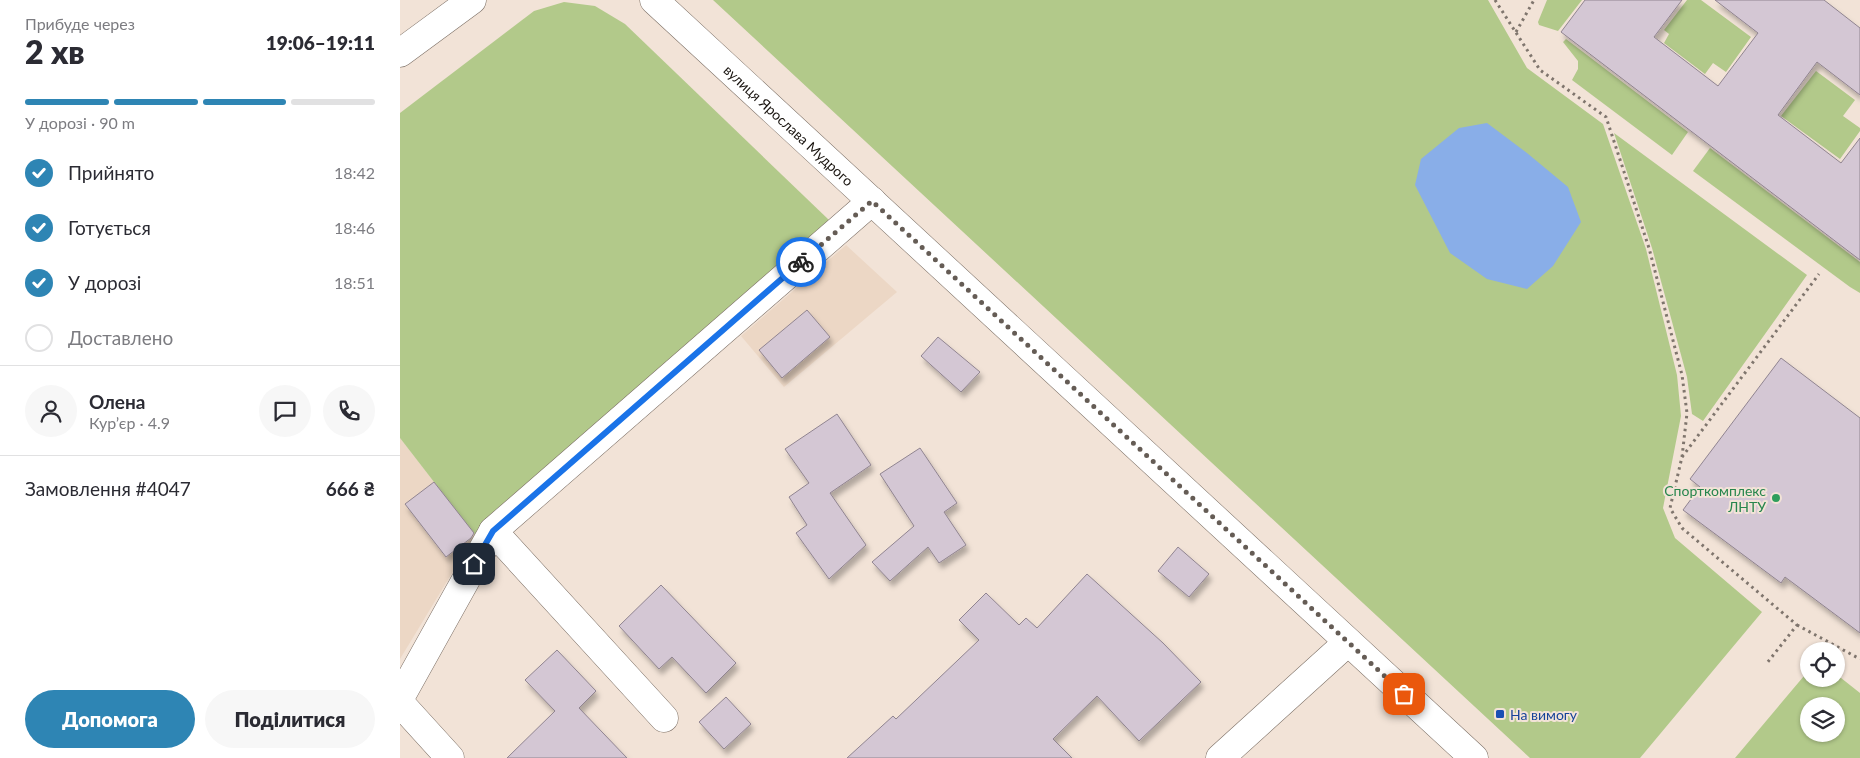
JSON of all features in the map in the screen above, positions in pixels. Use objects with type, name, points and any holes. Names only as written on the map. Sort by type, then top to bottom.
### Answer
[{"type":"main road","points":[[400,53],[472,0]]},
{"type":"main road","name":"вулиця Ярослава Мудрого","points":[[654,0],[1474,758]]},
{"type":"main road","points":[[400,698],[493,531],[872,201]]},
{"type":"main road","points":[[493,531],[664,718]]},
{"type":"main road","points":[[1220,758],[1348,642]]},
{"type":"main road","points":[[400,703],[450,758]]},
{"type":"path","points":[[1495,0],[1540,70],[1606,117],[1649,248],[1682,375],[1687,413],[1682,457],[1670,508],[1682,528],[1797,625],[1860,659]]},
{"type":"path","points":[[1516,32],[1534,0]]},
{"type":"path","points":[[1682,457],[1819,274]]},
{"type":"path","points":[[1768,662],[1797,625]]},
{"type":"shaded area","points":[[846,245],[897,292],[784,387],[741,336]]},
{"type":"shaded area","points":[[400,438],[475,535],[400,659]]},
{"type":"green space","points":[[713,0],[1488,0],[1527,68],[1603,124],[1646,249],[1677,375],[1681,416],[1663,508],[1675,538],[1762,612],[1640,758],[1530,758]]},
{"type":"green space","points":[[1547,0],[1582,0],[1558,31],[1539,25],[1538,22]]},
{"type":"green space","points":[[1687,0],[1701,0],[1751,37],[1726,72],[1713,63],[1705,74],[1664,43],[1669,34],[1664,30]]},
{"type":"green space","points":[[564,2],[595,6],[625,24],[829,220],[475,535],[400,438],[400,113],[534,11]]},
{"type":"green space","points":[[1566,39],[1688,132],[1672,155],[1572,80],[1578,69],[1578,61],[1563,42]]},
{"type":"green space","points":[[1816,71],[1855,100],[1843,116],[1860,128],[1860,131],[1840,159],[1781,116]]},
{"type":"green space","points":[[1614,133],[1807,275],[1703,421],[1692,414],[1687,377],[1652,248]]},
{"type":"green space","points":[[1710,148],[1860,262],[1860,293],[1693,171]]},
{"type":"green space","points":[[1800,681],[1800,687],[1845,687],[1845,681],[1860,693],[1860,758],[1735,758]]},
{"type":"water","points":[[1487,123],[1568,187],[1581,222],[1553,266],[1527,289],[1487,279],[1450,253],[1415,185],[1421,159],[1459,128]]},
{"type":"building","points":[[1585,0],[1682,0],[1654,37],[1718,86],[1758,33],[1715,0],[1824,0],[1860,28],[1860,95],[1817,62],[1778,115],[1841,163],[1860,138],[1860,260],[1561,32]]},
{"type":"building","points":[[807,310],[830,337],[782,378],[759,350]]},
{"type":"building","points":[[938,337],[980,372],[961,392],[921,356]]},
{"type":"building","name":"Спорткомплекс ЛНТУ","points":[[1781,358],[1860,418],[1860,633],[1785,577],[1781,583],[1683,510],[1700,487],[1690,479]]},
{"type":"building","points":[[837,414],[871,465],[830,493],[866,545],[829,579],[796,533],[807,525],[789,497],[809,483],[785,449]]},
{"type":"building","points":[[920,448],[957,503],[944,512],[966,545],[939,563],[928,547],[890,581],[872,562],[914,526],[880,474]]},
{"type":"building","points":[[434,482],[474,533],[471,538],[446,557],[405,504]]},
{"type":"building","points":[[1178,547],[1209,574],[1189,597],[1158,571]]},
{"type":"building","points":[[1087,574],[1163,643],[1201,682],[1139,741],[1097,696],[1053,739],[1072,758],[847,758],[893,716],[896,719],[979,640],[959,620],[986,593],[1019,625],[1026,618],[1037,628]]},
{"type":"building","points":[[661,585],[736,663],[706,693],[672,657],[659,669],[619,626]]},
{"type":"building","points":[[557,650],[596,691],[579,708],[627,758],[507,758],[555,711],[525,680]]},
{"type":"building","points":[[726,697],[751,724],[724,749],[699,722]]},
{"type":"way so far","points":[[801,262],[872,201],[1404,694]]},
{"type":"place","name":"Спорткомплекс ЛНТУ","points":[[1776,498]]},
{"type":"place","name":"На вимогу","points":[[1500,714]]},
{"type":"route","points":[[474,564],[493,531],[801,262]]}]
